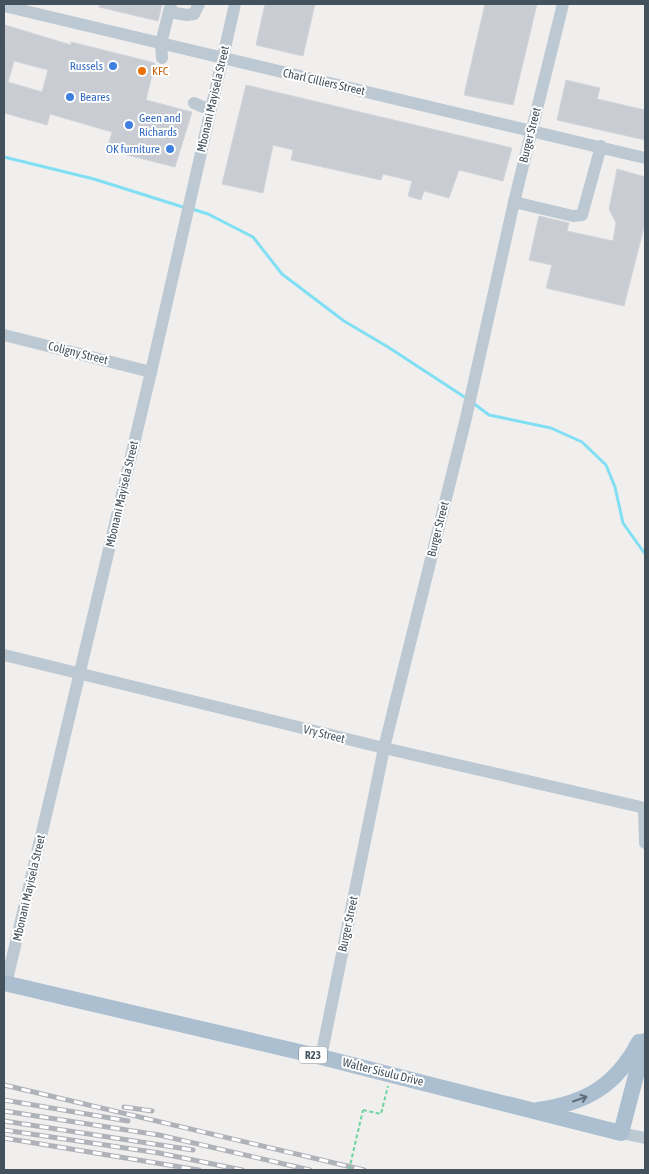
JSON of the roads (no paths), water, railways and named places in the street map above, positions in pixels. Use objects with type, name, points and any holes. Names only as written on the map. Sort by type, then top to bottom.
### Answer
[{"type":"main road","name":"Walter Sisulu Drive","points":[[5,984],[321,1057],[621,1133]]},
{"type":"main road","points":[[533,1111],[575,1101],[603,1088],[630,1058],[645,1029]]},
{"type":"main road","points":[[621,1133],[645,1040]]},
{"type":"street","points":[[162,58],[161,43],[170,8],[188,15],[194,14],[199,4]]},
{"type":"street","name":"Mbonani Mayisela Street","points":[[5,984],[152,372],[234,4]]},
{"type":"street","name":"Burger Street","points":[[321,1057],[384,748],[466,418],[514,202],[563,4]]},
{"type":"street","name":"Charl Cilliers Street","points":[[4,6],[601,146],[645,158]]},
{"type":"street","points":[[194,103],[210,110]]},
{"type":"street","points":[[514,202],[573,216],[582,215],[601,146]]},
{"type":"street","name":"Coligny Street","points":[[4,334],[152,372]]},
{"type":"street","name":"Vry Street","points":[[4,655],[384,748],[644,808]]},
{"type":"street","points":[[644,808],[645,844]]},
{"type":"street","name":"Walter Sisulu Drive","points":[[621,1133],[645,1138]]},
{"type":"waterway","points":[[4,157],[94,179],[186,208]]},
{"type":"waterway","points":[[192,209],[208,214],[253,237],[282,274],[344,321],[466,398]]},
{"type":"waterway","points":[[473,403],[489,415],[551,428],[582,442],[606,465],[615,487],[623,523],[645,554]]},
{"type":"railway","points":[[4,1085],[364,1170]]},
{"type":"railway","points":[[4,1100],[128,1121]]},
{"type":"railway","points":[[124,1107],[152,1111]]},
{"type":"railway","points":[[4,1111],[159,1135],[310,1170]]},
{"type":"railway","points":[[4,1121],[193,1150]]},
{"type":"railway","points":[[4,1130],[159,1153],[242,1170]]},
{"type":"railway","points":[[4,1138],[199,1170]]},
{"type":"place","name":"Russels","points":[[113,66]]},
{"type":"place","name":"KFC","points":[[142,71]]},
{"type":"place","name":"Beares","points":[[70,97]]},
{"type":"place","name":"Geen and Richards","points":[[129,125]]},
{"type":"place","name":"OK furniture","points":[[170,149]]}]
